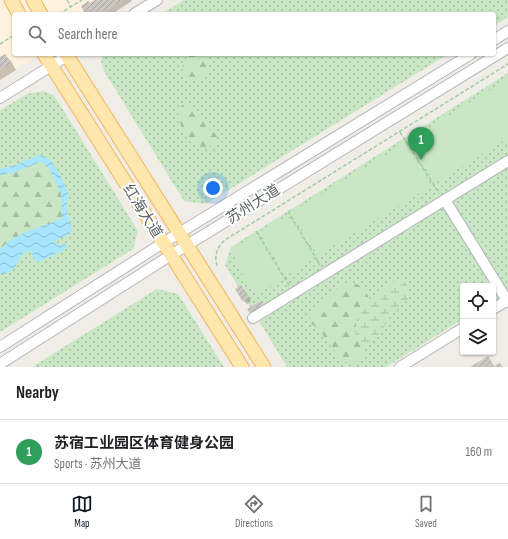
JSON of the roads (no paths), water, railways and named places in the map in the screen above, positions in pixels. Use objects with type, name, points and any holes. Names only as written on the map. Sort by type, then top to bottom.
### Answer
[{"type":"main road","points":[[11,0],[18,12]]},
{"type":"main road","points":[[33,0],[40,12]]},
{"type":"main road","name":"红海大道","points":[[45,56],[242,367]]},
{"type":"main road","name":"红海大道","points":[[69,56],[264,367]]},
{"type":"street","points":[[137,12],[157,0]]},
{"type":"street","points":[[496,39],[508,32]]},
{"type":"street","name":"苏州大道","points":[[496,55],[508,48]]},
{"type":"street","points":[[0,98],[66,56]]},
{"type":"street","name":"苏州大道","points":[[0,347],[163,243],[468,56]]},
{"type":"street","name":"苏州大道","points":[[0,364],[171,254],[495,56]]},
{"type":"street","points":[[253,318],[508,161]]},
{"type":"street","points":[[444,200],[508,301],[496,307]]},
{"type":"street","points":[[400,367],[460,330]]},
{"type":"water","points":[[39,155],[45,156],[54,164],[68,193],[67,208],[72,229],[70,234],[54,241],[56,244],[65,244],[68,247],[39,262],[35,261],[31,251],[26,252],[22,255],[11,271],[1,274],[0,250],[6,244],[29,231],[61,219],[62,217],[61,193],[50,170],[45,164],[40,162],[13,173],[0,175],[0,169],[16,165]]},
{"type":"place","name":"苏宿工业园区体育健身公园","points":[[421,160]]}]
